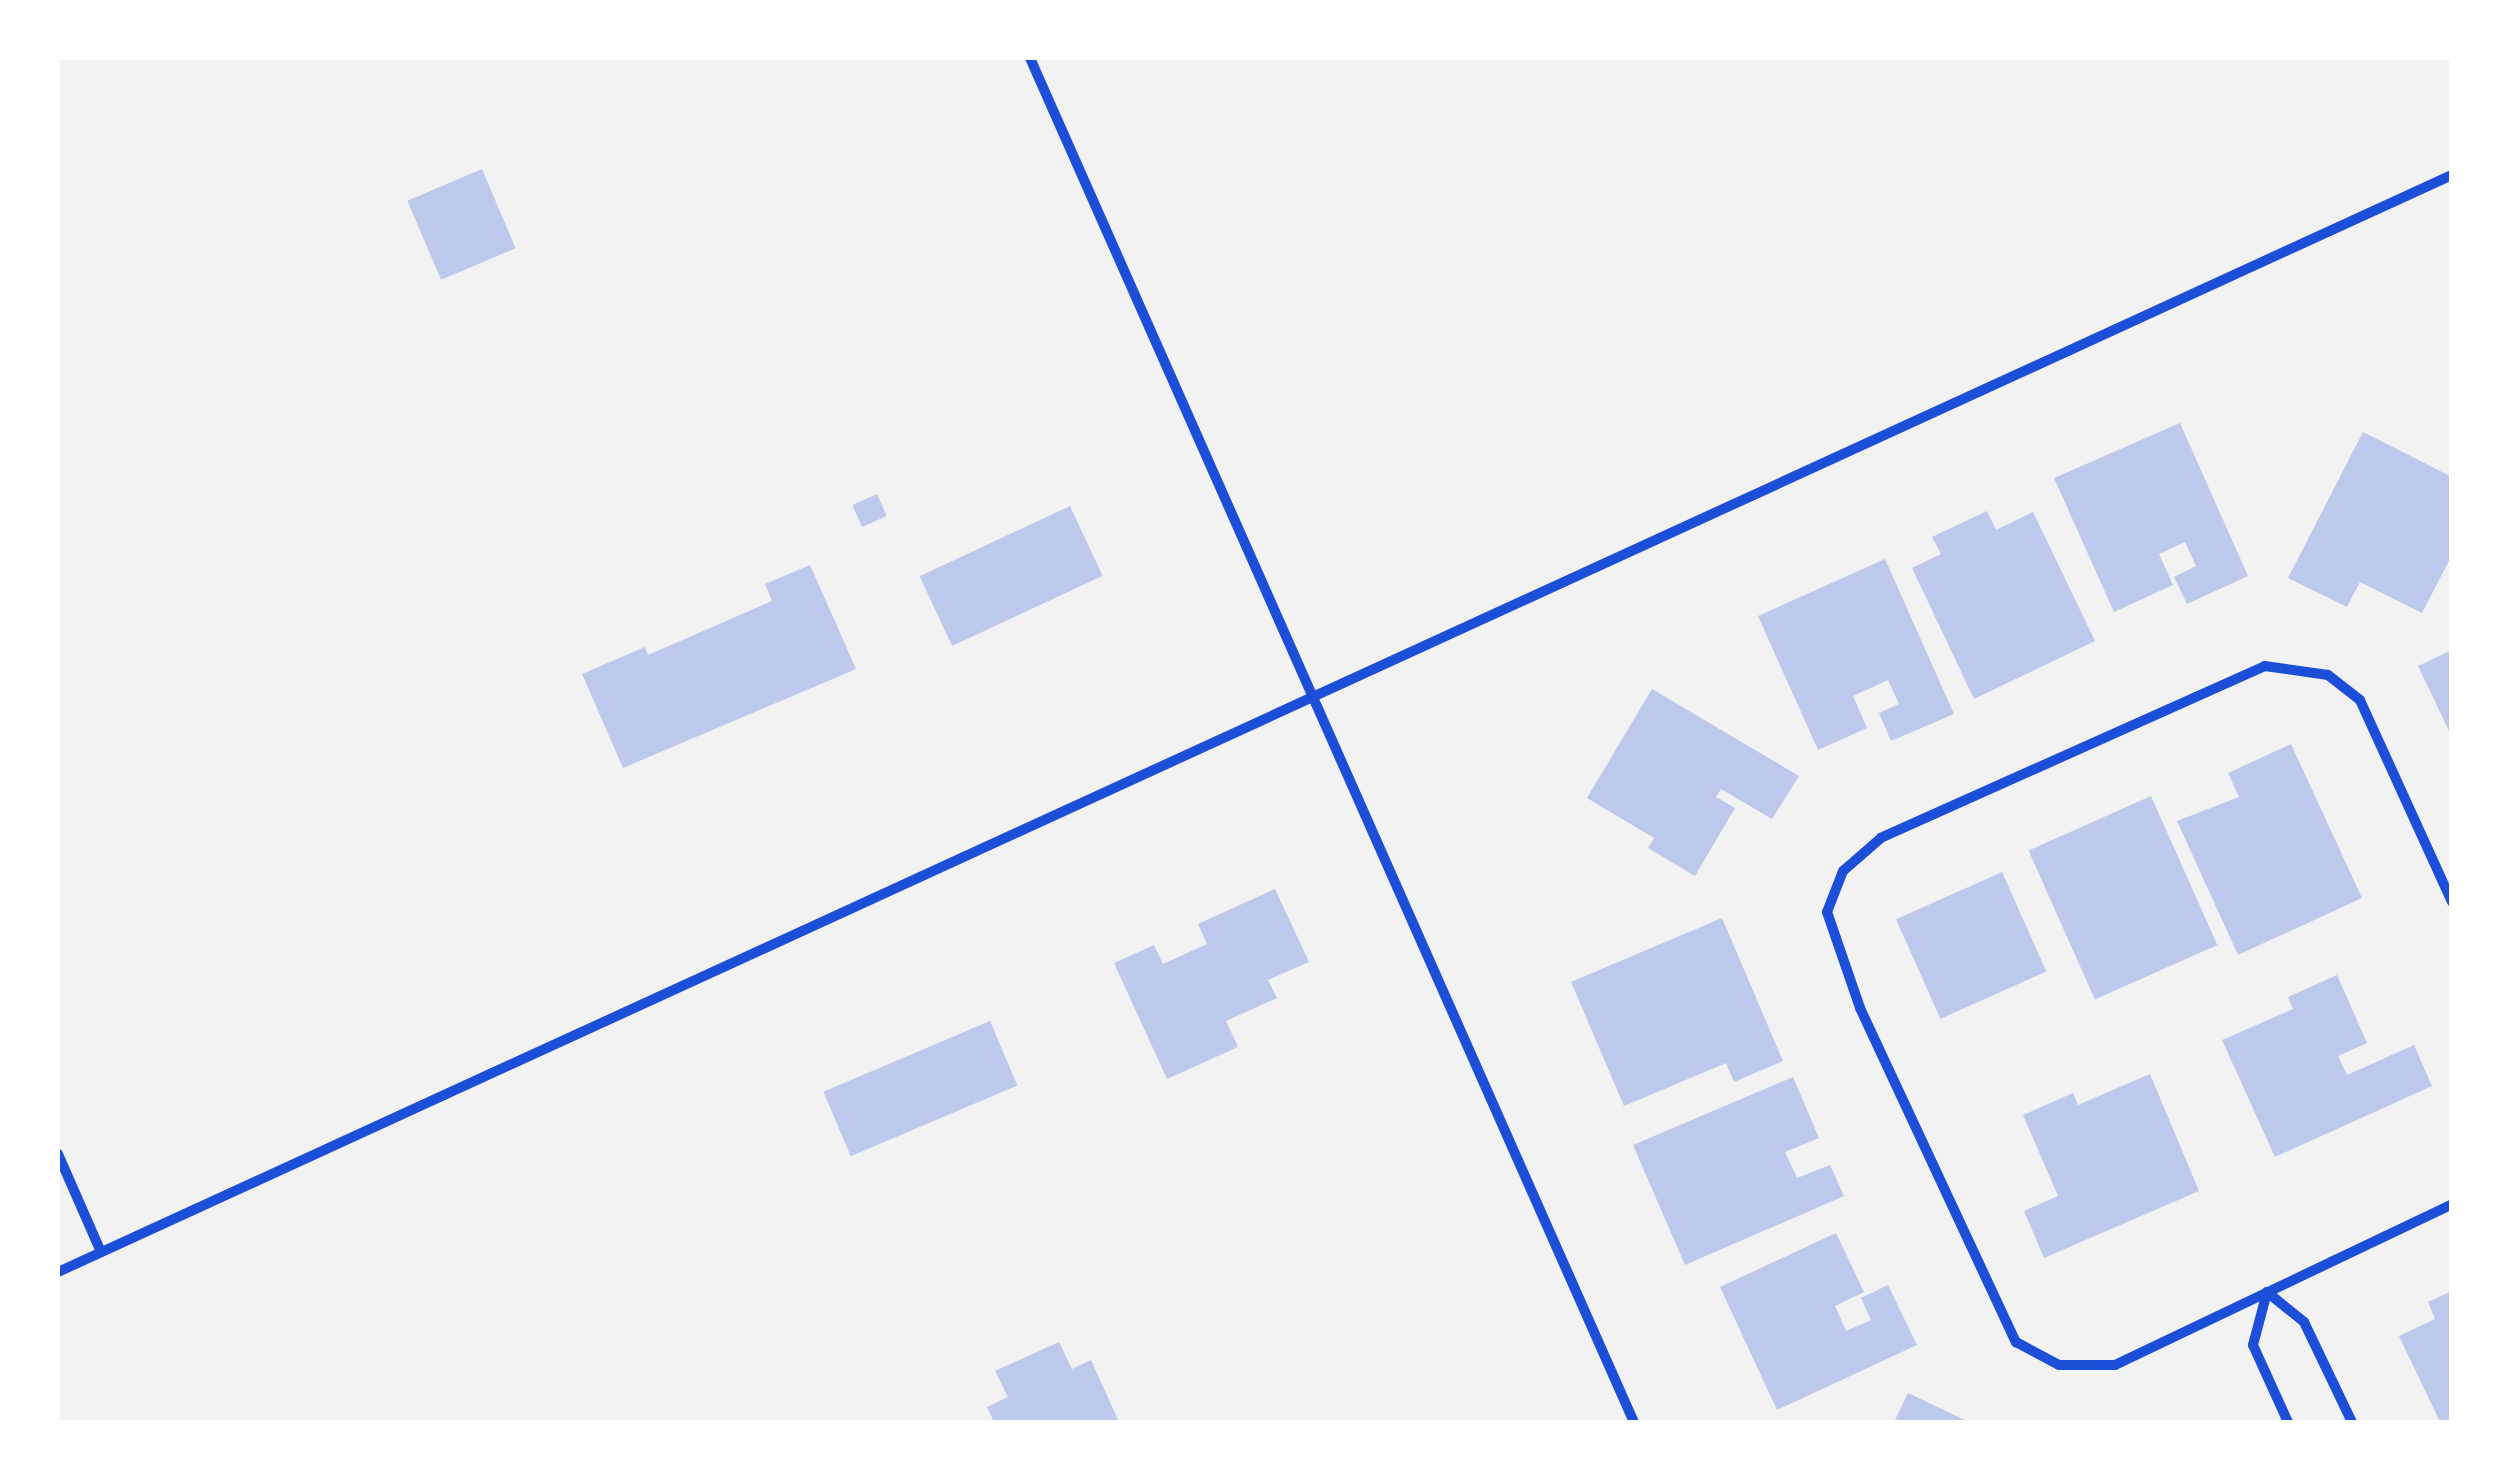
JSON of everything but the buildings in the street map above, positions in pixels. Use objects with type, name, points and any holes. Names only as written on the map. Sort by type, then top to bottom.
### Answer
[{"type":"street","points":[[1030,58],[1634,1422]]},
{"type":"street","points":[[58,1272],[2452,175]]},
{"type":"street","points":[[2452,902],[2360,700],[2328,675],[2265,666],[1881,838],[1843,871],[1827,912],[1860,1008],[2016,1342],[2059,1365],[2115,1365],[2452,1204]]},
{"type":"street","points":[[58,1154],[101,1252]]},
{"type":"street","points":[[2267,1292],[2253,1345],[2288,1422]]},
{"type":"street","points":[[2267,1292],[2304,1322],[2352,1422]]}]
